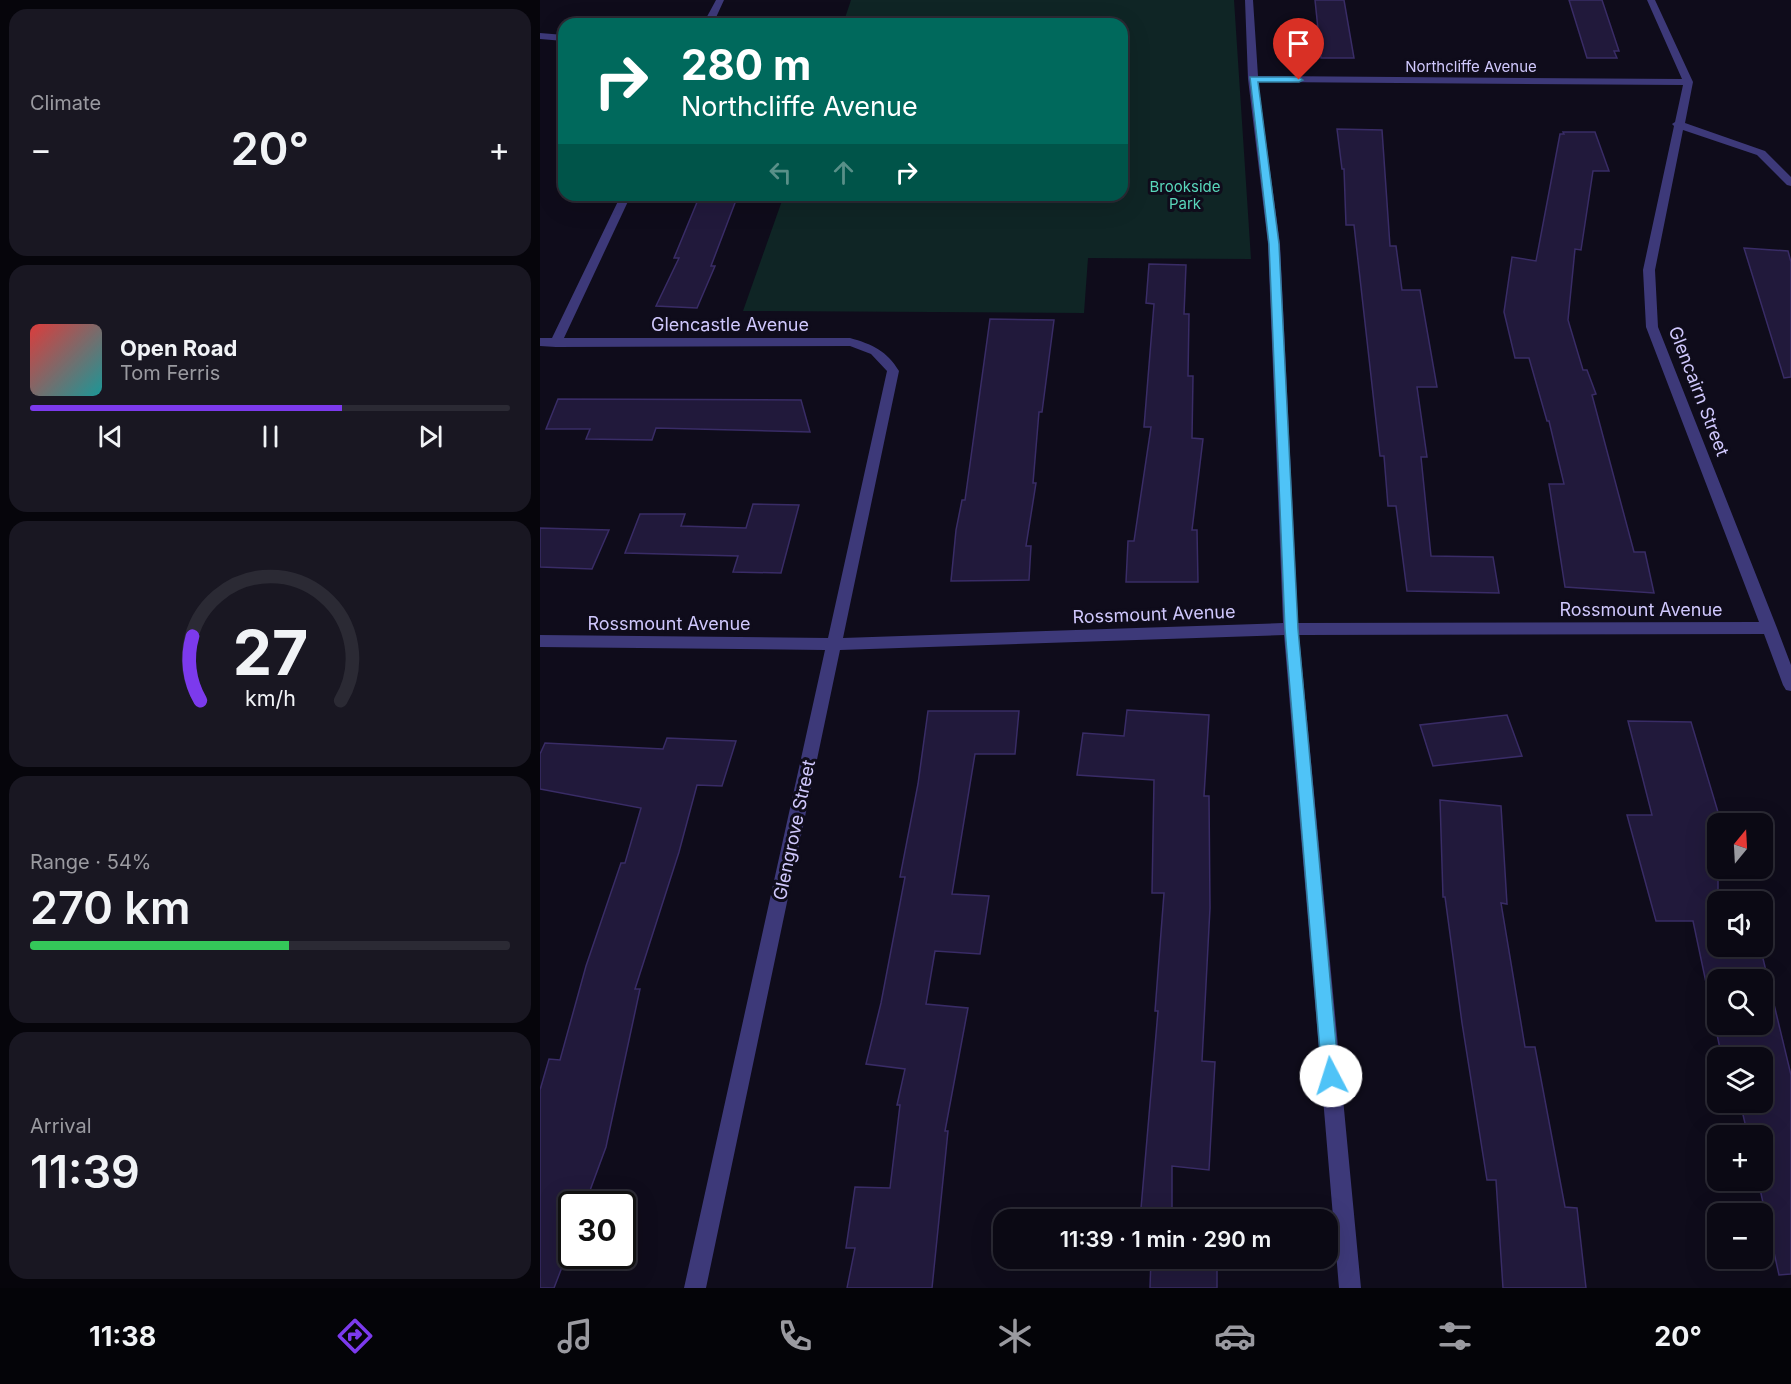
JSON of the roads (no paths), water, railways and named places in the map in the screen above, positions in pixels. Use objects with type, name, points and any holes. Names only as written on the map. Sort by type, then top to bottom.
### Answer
[{"type":"street","points":[[711,18],[720,0]]},
{"type":"street","points":[[1249,0],[1253,79],[1274,244],[1291,629],[1350,1288]]},
{"type":"street","points":[[1651,0],[1688,82]]},
{"type":"street","points":[[540,36],[558,38]]},
{"type":"street","name":"Northcliffe Avenue","points":[[1253,79],[1688,82]]},
{"type":"street","name":"Glencairn Street","points":[[1688,82],[1677,124],[1649,270],[1653,327],[1791,684]]},
{"type":"street","points":[[1677,124],[1761,153],[1791,183]]},
{"type":"street","points":[[556,343],[623,201]]},
{"type":"street","name":"Glencastle Avenue","points":[[540,342],[850,342],[870,347],[886,358],[892,371]]},
{"type":"street","name":"Glengrove Street","points":[[695,1288],[892,371]]},
{"type":"street","name":"Rossmount Avenue","points":[[540,641],[834,644],[1291,629],[1770,628]]},
{"type":"park label","name":"Brookside Park","points":[[1185,194]]}]
